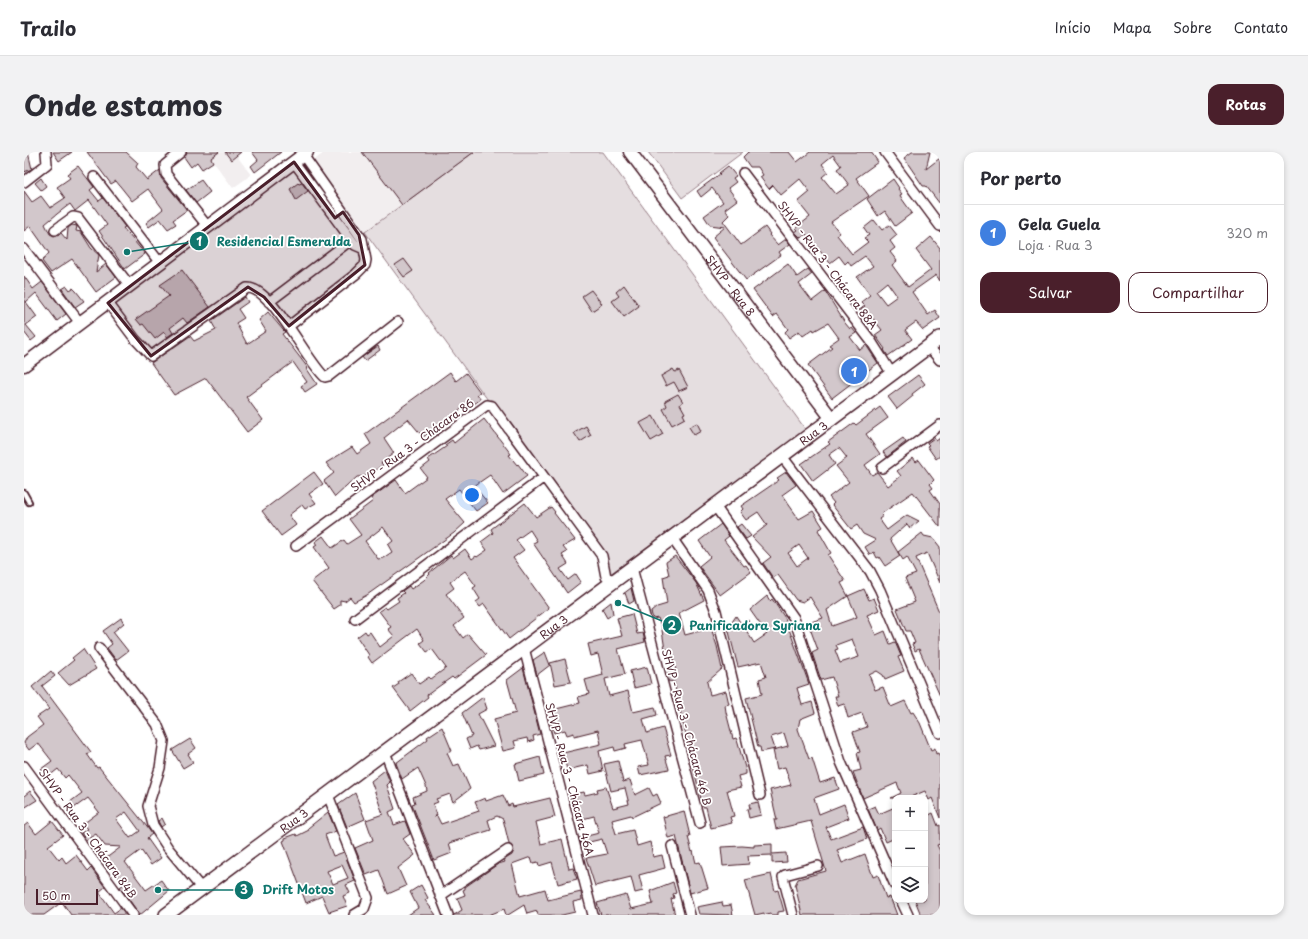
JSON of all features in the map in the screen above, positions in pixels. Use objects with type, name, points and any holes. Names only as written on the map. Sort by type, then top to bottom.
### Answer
[{"type":"main road","name":"Rua 3","points":[[166,915],[616,581],[781,455],[832,419],[940,338]]},
{"type":"street","points":[[181,152],[165,165],[166,174],[208,227]]},
{"type":"street","name":"SHVP - Rua 8","points":[[630,152],[832,419]]},
{"type":"street","points":[[885,152],[940,226]]},
{"type":"street","points":[[24,365],[301,156]]},
{"type":"street","points":[[288,326],[362,269],[366,260],[359,235],[301,156]]},
{"type":"street","points":[[301,156],[335,218],[355,245],[362,248]]},
{"type":"street","points":[[24,182],[42,169],[47,157]]},
{"type":"street","name":"SHVP - Rua 3 - Chácara 88A","points":[[743,173],[871,341],[892,374]]},
{"type":"street","points":[[94,177],[160,263]]},
{"type":"street","points":[[335,218],[343,212]]},
{"type":"street","points":[[55,230],[73,217],[78,218],[130,286]]},
{"type":"street","points":[[269,302],[351,240]]},
{"type":"street","points":[[24,249],[80,323]]},
{"type":"street","points":[[108,302],[139,344],[151,356],[162,350],[247,288],[258,291],[288,326],[325,377],[329,376],[398,322]]},
{"type":"street","points":[[929,347],[940,360]]},
{"type":"street","name":"SHVP - Rua 3 - Chácara 86","points":[[296,546],[487,405],[492,406],[602,556],[606,577],[616,581]]},
{"type":"street","points":[[882,468],[940,425]]},
{"type":"street","points":[[781,455],[870,571],[880,590],[940,733]]},
{"type":"street","points":[[356,619],[544,477]]},
{"type":"street","points":[[715,506],[794,618],[841,762],[892,878]]},
{"type":"street","points":[[672,538],[708,590],[716,611],[760,795]]},
{"type":"street","name":"SHVP - Rua 3 - Chácara 46 B","points":[[632,568],[700,823]]},
{"type":"street","points":[[99,648],[157,724],[164,741],[160,768],[148,806],[153,825],[168,848],[202,889]]},
{"type":"street","name":"SHVP - Rua 3 - Chácara 46A","points":[[524,648],[593,915]]},
{"type":"street","points":[[386,752],[448,915]]},
{"type":"street","name":"SHVP - Rua 3 - Chácara 84B","points":[[24,766],[134,915]]},
{"type":"street","points":[[328,795],[368,898],[364,909],[354,915]]},
{"type":"street","points":[[672,846],[690,915]]},
{"type":"street","points":[[440,896],[508,850]]},
{"type":"street","points":[[792,915],[783,877],[785,875],[818,866]]},
{"type":"street","points":[[902,903],[908,915]]},
{"type":"lane","points":[[24,493],[29,502]]},
{"type":"highlighted area","points":[[294,162],[335,218],[343,212],[359,235],[365,265],[289,326],[264,297],[248,287],[151,356],[108,303]]},
{"type":"shaded area","points":[[206,152],[234,152],[251,175],[233,188]]},
{"type":"shaded area","points":[[325,152],[474,152],[365,232],[313,161]]},
{"type":"shaded area","points":[[474,152],[603,152],[806,430],[606,577],[602,556],[365,232]]},
{"type":"shaded area","points":[[648,152],[743,152],[682,198]]},
{"type":"building","points":[[24,152],[28,152],[32,169],[24,172]]},
{"type":"building","points":[[53,152],[72,152],[59,161]]},
{"type":"building","points":[[87,152],[126,152],[138,163],[136,167],[147,180],[160,170],[161,178],[187,210],[173,220],[176,224],[168,229],[160,219],[149,227],[146,223],[163,209],[148,189],[132,201],[116,181],[111,184]]},
{"type":"building","points":[[187,152],[219,152],[211,158],[213,162],[202,169],[197,162],[191,167],[184,157]]},
{"type":"building","points":[[225,152],[241,152],[231,160]]},
{"type":"building","points":[[252,152],[281,152],[255,172],[251,166],[258,160]]},
{"type":"building","points":[[362,152],[474,152],[402,205]]},
{"type":"building","points":[[748,152],[789,152],[797,162],[810,152],[871,152],[878,162],[856,178],[869,196],[831,222],[840,233],[837,235],[852,254],[868,242],[864,238],[869,235],[864,228],[874,220],[882,230],[889,225],[897,235],[890,241],[895,248],[890,252],[897,261],[892,265],[908,287],[931,270],[916,250],[931,237],[940,248],[940,281],[936,275],[912,292],[928,315],[935,310],[940,318],[923,330],[916,322],[905,330],[912,339],[888,356],[875,335],[882,330],[871,316],[866,319],[859,310],[865,306],[861,302],[870,295],[857,277],[873,266],[865,256],[851,266],[848,261],[845,264],[839,256],[830,263],[806,234],[801,238],[795,232],[798,230],[796,228],[810,217],[798,202],[810,192],[800,179],[781,195],[773,185],[769,189],[760,177],[763,175],[758,167],[750,167],[743,157]],"holes":[[[833,155],[841,166],[837,169],[849,185],[836,194],[822,177],[828,172],[822,164]],[[887,282],[897,296],[886,304],[876,291]]]},
{"type":"building","points":[[912,152],[930,152],[926,169],[940,158],[940,204],[926,186],[923,186],[904,158]]},
{"type":"building","points":[[78,166],[94,187],[90,190],[99,201],[103,198],[125,227],[123,228],[145,254],[125,269],[99,231],[107,225],[89,200],[75,211],[70,204],[57,214],[45,224],[50,234],[54,236],[61,233],[67,240],[68,228],[72,225],[77,226],[76,231],[81,232],[91,248],[99,255],[96,272],[106,264],[116,277],[96,292],[72,259],[51,273],[42,261],[49,253],[30,226],[24,231],[24,191],[32,202],[41,196],[50,208],[65,198],[57,187],[70,178],[67,174]]},
{"type":"building","points":[[728,166],[736,176],[733,178],[736,182],[728,188],[737,200],[725,209],[729,215],[723,221],[741,245],[765,227],[770,234],[769,235],[778,245],[786,239],[790,244],[779,252],[781,255],[746,280],[713,237],[725,227],[710,225],[704,216],[723,202],[712,188],[701,197],[697,191],[720,174],[719,173]]},
{"type":"building","points":[[41,178],[46,186],[41,190],[35,183]]},
{"type":"building","points":[[893,179],[902,194],[900,195],[902,199],[912,213],[895,226],[885,211],[878,216],[867,199]]},
{"type":"building","points":[[201,180],[210,192],[196,203],[186,190]]},
{"type":"building","points":[[298,183],[302,183],[308,191],[296,200],[290,189]]},
{"type":"building","points":[[404,259],[413,271],[404,277],[395,265]]},
{"type":"building","points":[[788,264],[797,277],[808,269],[812,274],[799,284],[812,301],[825,291],[845,323],[856,333],[850,337],[860,350],[866,345],[878,363],[832,398],[808,365],[832,347],[829,345],[839,338],[828,323],[814,331],[813,329],[803,336],[799,331],[789,338],[785,332],[788,329],[777,314],[773,317],[753,290]]},
{"type":"building","points":[[182,270],[210,307],[187,323],[183,318],[170,328],[173,333],[167,337],[164,332],[155,339],[143,324],[141,325],[136,319],[169,296],[160,285]]},
{"type":"building","points":[[24,276],[33,289],[42,282],[66,314],[57,321],[36,293],[26,302],[37,317],[26,325],[36,337],[31,341],[24,332]]},
{"type":"building","points":[[624,285],[639,306],[624,317],[612,301],[619,296],[616,292]]},
{"type":"building","points":[[67,286],[70,290],[73,288],[84,301],[75,307],[62,289]]},
{"type":"building","points":[[591,290],[602,304],[592,311],[582,296]]},
{"type":"building","points":[[245,297],[248,302],[238,309],[244,318],[236,323],[247,344],[266,331],[259,320],[268,312],[285,332],[282,334],[308,368],[307,369],[317,384],[305,392],[301,386],[307,382],[293,362],[246,397],[263,420],[247,432],[206,378],[174,395],[151,363],[190,336],[194,341],[216,330],[211,321]]},
{"type":"building","points":[[378,346],[380,350],[365,361],[362,357]]},
{"type":"building","points":[[673,369],[675,372],[679,370],[688,387],[679,391],[674,382],[666,386],[661,376]]},
{"type":"building","points":[[450,372],[456,381],[466,373],[480,392],[477,394],[481,399],[474,404],[472,401],[453,415],[456,418],[449,423],[447,420],[423,437],[408,419],[384,438],[394,453],[381,463],[383,465],[367,476],[357,477],[335,497],[324,481],[334,473],[326,463],[352,447],[357,454],[371,444],[365,434]]},
{"type":"building","points":[[918,375],[925,384],[897,409],[888,397]]},
{"type":"building","points":[[678,394],[683,402],[680,404],[685,413],[683,414],[685,418],[672,425],[663,409],[667,406],[665,401]]},
{"type":"building","points":[[880,407],[888,418],[866,434],[880,454],[865,465],[872,475],[877,472],[888,486],[901,476],[897,471],[913,458],[916,462],[919,460],[934,480],[930,484],[933,488],[930,490],[940,504],[940,527],[913,492],[881,514],[883,516],[879,519],[887,530],[907,515],[919,521],[910,528],[907,524],[890,539],[900,556],[885,566],[879,557],[877,558],[874,552],[870,555],[865,547],[876,540],[863,534],[857,525],[851,529],[832,505],[834,503],[829,497],[849,482],[836,466],[847,458],[839,448],[829,455],[835,464],[813,481],[801,464],[830,444],[828,442],[854,423],[856,425]]},
{"type":"building","points":[[653,416],[663,434],[651,441],[640,423]]},
{"type":"building","points":[[484,419],[511,454],[509,455],[527,476],[503,494],[490,475],[474,486],[488,503],[476,511],[459,489],[445,499],[465,523],[454,533],[367,595],[354,602],[350,597],[345,601],[340,600],[340,605],[334,609],[312,581],[329,568],[314,547],[317,545],[315,542],[323,536],[332,548],[344,540],[347,544],[361,535],[349,519],[373,501],[371,498],[396,480],[405,493],[427,477],[421,469],[430,462],[428,459],[447,446],[445,445],[452,440],[454,443]],"holes":[[[383,527],[393,541],[388,545],[392,552],[383,558],[378,559],[365,541]]]},
{"type":"building","points":[[697,423],[701,431],[694,435],[689,427]]},
{"type":"building","points":[[586,426],[591,435],[580,442],[574,433]]},
{"type":"building","points":[[903,438],[906,442],[887,457],[883,452]]},
{"type":"building","points":[[934,438],[936,441],[940,438],[940,456],[936,459],[927,446],[929,445],[927,443]]},
{"type":"building","points":[[314,472],[323,484],[309,494],[316,503],[305,509],[302,505],[289,515],[296,525],[281,536],[262,511]]},
{"type":"building","points":[[786,472],[796,485],[782,495],[799,519],[813,511],[823,527],[818,530],[831,553],[828,555],[845,581],[841,583],[848,596],[864,589],[869,600],[874,598],[879,610],[867,615],[876,635],[885,631],[890,644],[895,642],[901,656],[898,657],[904,671],[885,679],[883,675],[877,671],[869,675],[875,690],[883,687],[891,707],[905,701],[911,713],[913,712],[920,723],[931,750],[935,748],[936,754],[938,753],[940,757],[940,818],[932,798],[929,800],[925,791],[915,795],[897,795],[901,793],[897,783],[863,798],[853,772],[861,770],[857,753],[860,752],[853,732],[867,727],[862,713],[848,718],[844,704],[838,706],[835,696],[838,696],[832,677],[821,680],[812,653],[818,650],[808,623],[823,618],[810,597],[803,602],[796,600],[778,575],[773,578],[763,563],[771,557],[752,537],[767,525],[758,512],[746,520],[740,512],[743,509],[741,506],[779,480],[777,478]],"holes":[[[799,545],[808,558],[797,566],[788,553]],[[848,596],[857,617],[832,626],[827,610]],[[852,639],[859,657],[840,663],[835,650],[838,649],[836,645]]]},
{"type":"building","points":[[525,503],[536,517],[551,507],[575,540],[563,547],[567,552],[562,555],[568,564],[560,569],[568,580],[576,574],[581,582],[567,593],[533,543],[537,541],[530,530],[516,540],[524,550],[513,558],[549,608],[509,639],[484,604],[480,607],[476,602],[480,599],[473,588],[476,586],[465,571],[450,582],[454,588],[446,594],[464,618],[454,626],[463,638],[468,634],[486,655],[454,679],[452,677],[427,695],[428,697],[410,711],[393,688],[399,684],[398,682],[411,673],[419,684],[429,677],[431,679],[446,668],[432,649],[427,652],[420,643],[424,640],[417,629],[372,663],[368,657],[369,655],[357,637],[365,631],[367,634],[370,632],[380,647],[394,636],[388,629],[391,627],[379,611],[385,607],[387,609],[399,601],[397,598],[404,593],[402,591],[409,586],[411,589],[424,580],[430,574],[429,573],[451,555],[453,558],[465,549],[472,559],[487,550],[481,542],[493,533],[491,529]]},
{"type":"building","points":[[721,524],[729,536],[724,540],[744,566],[746,565],[751,572],[720,595],[699,566],[710,557],[699,541]]},
{"type":"building","points":[[741,524],[751,536],[746,539],[737,527]]},
{"type":"building","points":[[922,533],[924,536],[933,538],[940,547],[940,583],[927,553],[916,558],[940,614],[940,696],[919,649],[915,651],[912,644],[915,643],[910,631],[906,631],[897,609],[915,602],[905,578],[916,574],[907,557],[903,560],[898,552]]},
{"type":"building","points":[[675,556],[696,583],[704,600],[679,613],[685,635],[711,628],[722,669],[707,682],[710,695],[726,691],[729,704],[725,705],[726,712],[733,739],[736,738],[737,740],[746,771],[746,774],[738,776],[741,787],[727,790],[734,816],[730,817],[732,823],[711,828],[706,807],[703,807],[693,766],[695,765],[683,724],[674,682],[668,681],[667,673],[676,671],[672,653],[670,654],[668,649],[665,650],[661,624],[658,618],[653,619],[651,612],[657,607],[667,604],[663,577],[669,575],[666,562]]},
{"type":"building","points":[[631,588],[634,601],[629,604],[625,593],[623,594]]},
{"type":"building","points":[[767,596],[770,601],[772,599],[785,618],[809,684],[797,688],[802,705],[812,702],[815,713],[800,719],[798,729],[809,759],[812,758],[820,783],[835,778],[839,789],[814,798],[819,814],[844,804],[849,818],[826,827],[831,839],[863,827],[867,839],[837,850],[842,863],[865,854],[873,877],[878,875],[886,898],[890,897],[897,915],[802,915],[795,885],[798,879],[826,871],[811,821],[776,829],[774,820],[777,820],[770,790],[791,785],[785,767],[777,769],[773,750],[788,746],[784,733],[771,737],[775,749],[761,752],[760,747],[758,747],[746,698],[762,694],[759,679],[766,677],[761,662],[738,667],[728,628],[736,616],[742,625],[748,620],[750,627],[746,630],[754,643],[767,634],[750,610]]},
{"type":"building","points":[[611,602],[613,614],[607,618],[602,609]]},
{"type":"building","points":[[632,614],[637,634],[643,633],[645,642],[618,649],[625,674],[605,679],[609,696],[628,691],[633,712],[655,707],[657,715],[643,719],[647,733],[663,728],[671,755],[665,756],[669,769],[640,775],[638,767],[649,765],[642,740],[625,744],[626,748],[615,751],[614,747],[599,751],[603,771],[590,774],[588,765],[567,770],[563,753],[601,744],[598,730],[574,736],[574,733],[567,735],[565,730],[554,733],[551,723],[555,722],[552,710],[580,703],[578,697],[589,694],[585,680],[603,675],[598,654],[591,656],[588,644],[622,636],[617,618]]},
{"type":"building","points":[[121,618],[124,623],[113,632],[128,651],[116,660],[107,648],[112,644],[103,631]]},
{"type":"building","points":[[83,649],[96,669],[69,685],[58,673],[74,660],[72,658]]},
{"type":"building","points":[[545,652],[550,665],[537,675],[533,660]]},
{"type":"building","points":[[565,659],[571,682],[555,685],[550,663]]},
{"type":"building","points":[[647,667],[651,684],[634,688],[630,671]]},
{"type":"building","points":[[523,668],[540,734],[533,736],[534,740],[528,742],[527,738],[514,741],[516,748],[503,751],[494,719],[516,713],[507,680]]},
{"type":"building","points":[[51,671],[55,676],[42,686],[91,752],[87,754],[97,768],[99,767],[152,834],[147,838],[161,858],[151,865],[141,850],[125,862],[146,890],[161,880],[169,891],[140,915],[120,887],[124,884],[105,859],[121,847],[105,846],[96,834],[86,840],[81,833],[87,829],[83,824],[99,812],[88,798],[74,808],[70,802],[82,793],[68,775],[65,778],[58,769],[48,777],[41,769],[52,761],[38,743],[29,750],[24,743],[27,737],[43,725],[37,717],[49,709],[32,687]],"holes":[[[126,812],[140,831],[130,838],[116,819]]]},
{"type":"building","points":[[483,697],[487,709],[478,714],[494,746],[479,750],[477,746],[470,749],[466,739],[472,736],[462,713]]},
{"type":"building","points":[[442,727],[452,751],[447,753],[453,766],[459,764],[470,789],[453,802],[450,794],[436,799],[438,802],[433,804],[437,815],[434,817],[437,816],[441,824],[479,811],[475,802],[485,798],[486,801],[503,795],[508,806],[512,804],[513,807],[550,798],[555,817],[536,822],[541,844],[562,839],[569,869],[573,868],[577,879],[558,884],[552,862],[539,866],[538,862],[533,863],[531,857],[512,864],[520,896],[545,889],[548,900],[581,892],[582,900],[573,902],[575,912],[562,915],[538,915],[537,911],[527,914],[524,905],[508,915],[506,915],[504,909],[489,915],[454,915],[462,910],[457,898],[465,895],[463,890],[465,887],[498,864],[505,862],[504,860],[512,855],[514,850],[509,844],[503,819],[497,816],[488,820],[491,830],[449,843],[452,853],[434,860],[412,804],[415,803],[413,797],[427,791],[426,786],[418,768],[402,779],[396,763],[428,739],[427,737]]},
{"type":"building","points":[[190,739],[196,748],[188,754],[193,762],[183,768],[172,750]]},
{"type":"building","points":[[540,757],[544,775],[519,781],[515,764]]},
{"type":"building","points":[[618,761],[623,782],[630,780],[635,795],[649,788],[653,796],[657,794],[661,803],[632,817],[631,815],[612,820],[616,834],[633,830],[637,846],[650,842],[653,857],[662,855],[665,868],[639,875],[643,891],[635,893],[631,877],[595,886],[586,858],[607,854],[602,839],[581,844],[579,838],[599,833],[594,816],[579,820],[575,794],[584,792],[585,795],[598,792],[597,789],[606,787],[613,808],[629,804],[625,788],[611,791],[604,764]]},
{"type":"building","points":[[385,770],[390,782],[387,785],[395,809],[389,812],[394,825],[405,821],[410,834],[403,839],[415,855],[398,868],[406,886],[388,894],[379,870],[366,875],[355,848],[373,840],[366,820],[383,814],[371,781]]},
{"type":"building","points":[[30,791],[37,800],[24,808],[24,796]]},
{"type":"building","points":[[355,793],[365,819],[347,827],[338,805]]},
{"type":"building","points":[[758,802],[761,815],[749,818],[747,809],[750,809],[749,804]]},
{"type":"building","points":[[875,806],[879,814],[892,808],[892,839],[886,842],[880,828],[877,830],[868,809]]},
{"type":"building","points":[[684,811],[692,852],[693,851],[696,863],[700,862],[708,888],[690,893],[676,836],[668,838],[663,817]]},
{"type":"building","points":[[328,812],[336,831],[325,835],[333,856],[344,852],[355,881],[346,885],[350,893],[343,896],[347,906],[329,912],[322,896],[306,903],[283,841],[285,838],[296,834],[297,836],[309,830],[308,828]],"holes":[[[342,865],[348,878],[333,884],[327,871]]]},
{"type":"building","points":[[933,813],[938,826],[940,825],[940,844],[937,845],[940,851],[940,915],[921,915],[916,903],[928,903],[928,816]]},
{"type":"building","points":[[162,818],[165,824],[161,827],[158,821]]},
{"type":"building","points":[[52,821],[63,835],[48,846],[59,860],[62,857],[66,863],[76,855],[88,871],[91,868],[105,887],[99,892],[114,913],[121,908],[126,915],[71,915],[62,902],[44,915],[24,915],[24,826],[28,823],[36,834]]},
{"type":"building","points":[[772,844],[772,854],[786,853],[787,862],[772,863],[772,855],[748,856],[749,864],[723,866],[721,847],[754,847],[754,845]]},
{"type":"building","points":[[771,874],[775,891],[778,890],[784,911],[778,912],[778,915],[771,915],[770,913],[764,915],[764,913],[755,915],[745,880]]},
{"type":"building","points":[[673,882],[676,893],[673,894],[674,898],[671,899],[675,915],[601,915],[597,903],[626,895],[631,909],[653,904],[650,891]]},
{"type":"building","points":[[421,885],[428,898],[425,900],[436,915],[408,915],[418,908],[410,892]]},
{"type":"building","points":[[722,902],[723,906],[731,905],[733,915],[699,914],[697,907]]},
{"type":"place","name":"Residencial Esmeralda","points":[[127,252]]},
{"type":"place","name":"Gela Guela","points":[[854,371]]},
{"type":"place","name":"Panificadora Syriana","points":[[618,603]]},
{"type":"place","name":"Drift Motos","points":[[158,890]]}]
